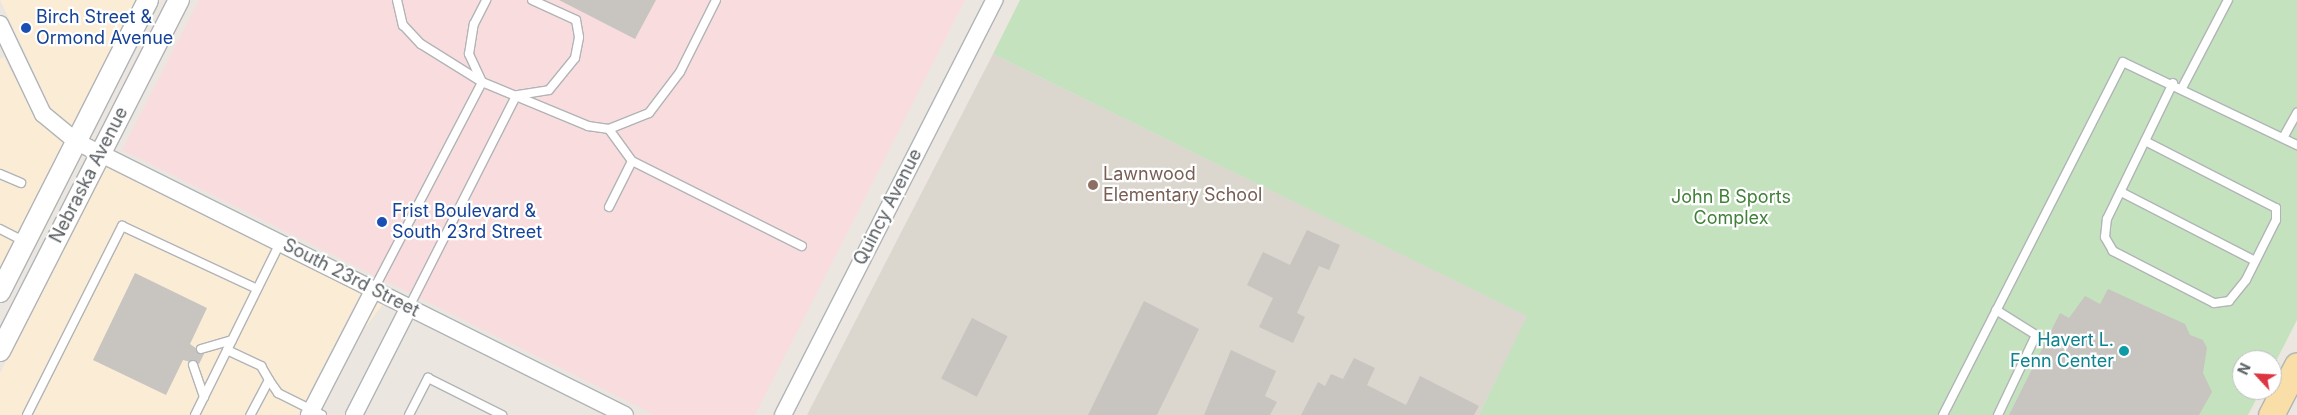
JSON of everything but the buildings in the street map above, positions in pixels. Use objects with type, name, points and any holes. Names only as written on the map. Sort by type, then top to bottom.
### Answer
[{"type":"main road","points":[[2271,415],[2297,365]]},
{"type":"street","name":"Nebraska Avenue","points":[[0,292],[148,0]]},
{"type":"street","name":"Nebraska Avenue","points":[[0,351],[178,0]]},
{"type":"street","name":"Quincy Avenue","points":[[783,415],[994,0]]},
{"type":"street","name":"South 23rd Street","points":[[0,24],[4,47],[43,114],[77,142],[625,415]]},
{"type":"street","points":[[314,413],[374,289]]},
{"type":"street","points":[[354,415],[409,307]]},
{"type":"lane","points":[[397,0],[403,25],[421,44],[482,82],[588,126],[610,129],[649,114],[680,72],[716,0]]},
{"type":"lane","points":[[482,82],[469,54],[474,24],[486,0]]},
{"type":"lane","points":[[516,96],[549,90],[576,58],[576,20],[532,0]]},
{"type":"lane","points":[[2182,88],[2228,0]]},
{"type":"lane","points":[[1943,415],[2123,62],[2173,83],[2297,145]]},
{"type":"lane","points":[[374,289],[482,82]]},
{"type":"lane","points":[[2145,141],[2276,208],[2276,220],[2237,294],[2214,303],[2108,245],[2105,227],[2120,192],[2173,83]]},
{"type":"lane","points":[[409,307],[516,96]]},
{"type":"lane","points":[[2283,138],[2297,113]]},
{"type":"lane","points":[[610,129],[632,161],[802,246]]},
{"type":"lane","points":[[609,207],[632,161]]},
{"type":"lane","points":[[0,174],[21,183]]},
{"type":"lane","points":[[2120,192],[2255,261]]},
{"type":"lane","points":[[27,415],[122,226],[257,289]]},
{"type":"lane","points":[[0,229],[26,242]]},
{"type":"lane","points":[[195,415],[280,243]]},
{"type":"lane","points":[[1996,310],[2036,335],[1998,415]]},
{"type":"lane","points":[[201,349],[232,340]]},
{"type":"lane","points":[[227,350],[261,366],[278,392],[314,413]]},
{"type":"lane","points":[[193,365],[204,397]]},
{"type":"lane","points":[[409,415],[428,378],[502,415]]},
{"type":"lane","points":[[250,415],[269,380]]},
{"type":"shaded area","points":[[0,0],[137,0],[73,127],[51,109]]},
{"type":"shaded area","points":[[199,0],[965,0],[755,415],[655,415],[122,150]]},
{"type":"shaded area","name":"Lawnwood Elementary School","points":[[993,54],[1528,316],[1479,415],[807,415]]},
{"type":"shaded area","points":[[4,57],[35,117],[65,143],[0,270],[0,59]]},
{"type":"shaded area","points":[[104,166],[361,293],[298,415],[0,415],[0,373]]},
{"type":"shaded area","points":[[379,301],[383,304],[306,406],[302,403]]},
{"type":"green space","name":"John B Sports Complex","points":[[1020,0],[2297,0],[2297,320],[2282,350],[2232,350],[2232,400],[2256,400],[2248,415],[1479,415],[1527,316],[993,54]]},
{"type":"place","name":"Birch Street & Ormond Avenue","points":[[26,28]]},
{"type":"place","name":"Lawnwood Elementary School","points":[[1093,185]]},
{"type":"place","name":"Frist Boulevard & South 23rd Street","points":[[382,222]]},
{"type":"place","name":"Havert L. Fenn Center","points":[[2124,351]]}]
